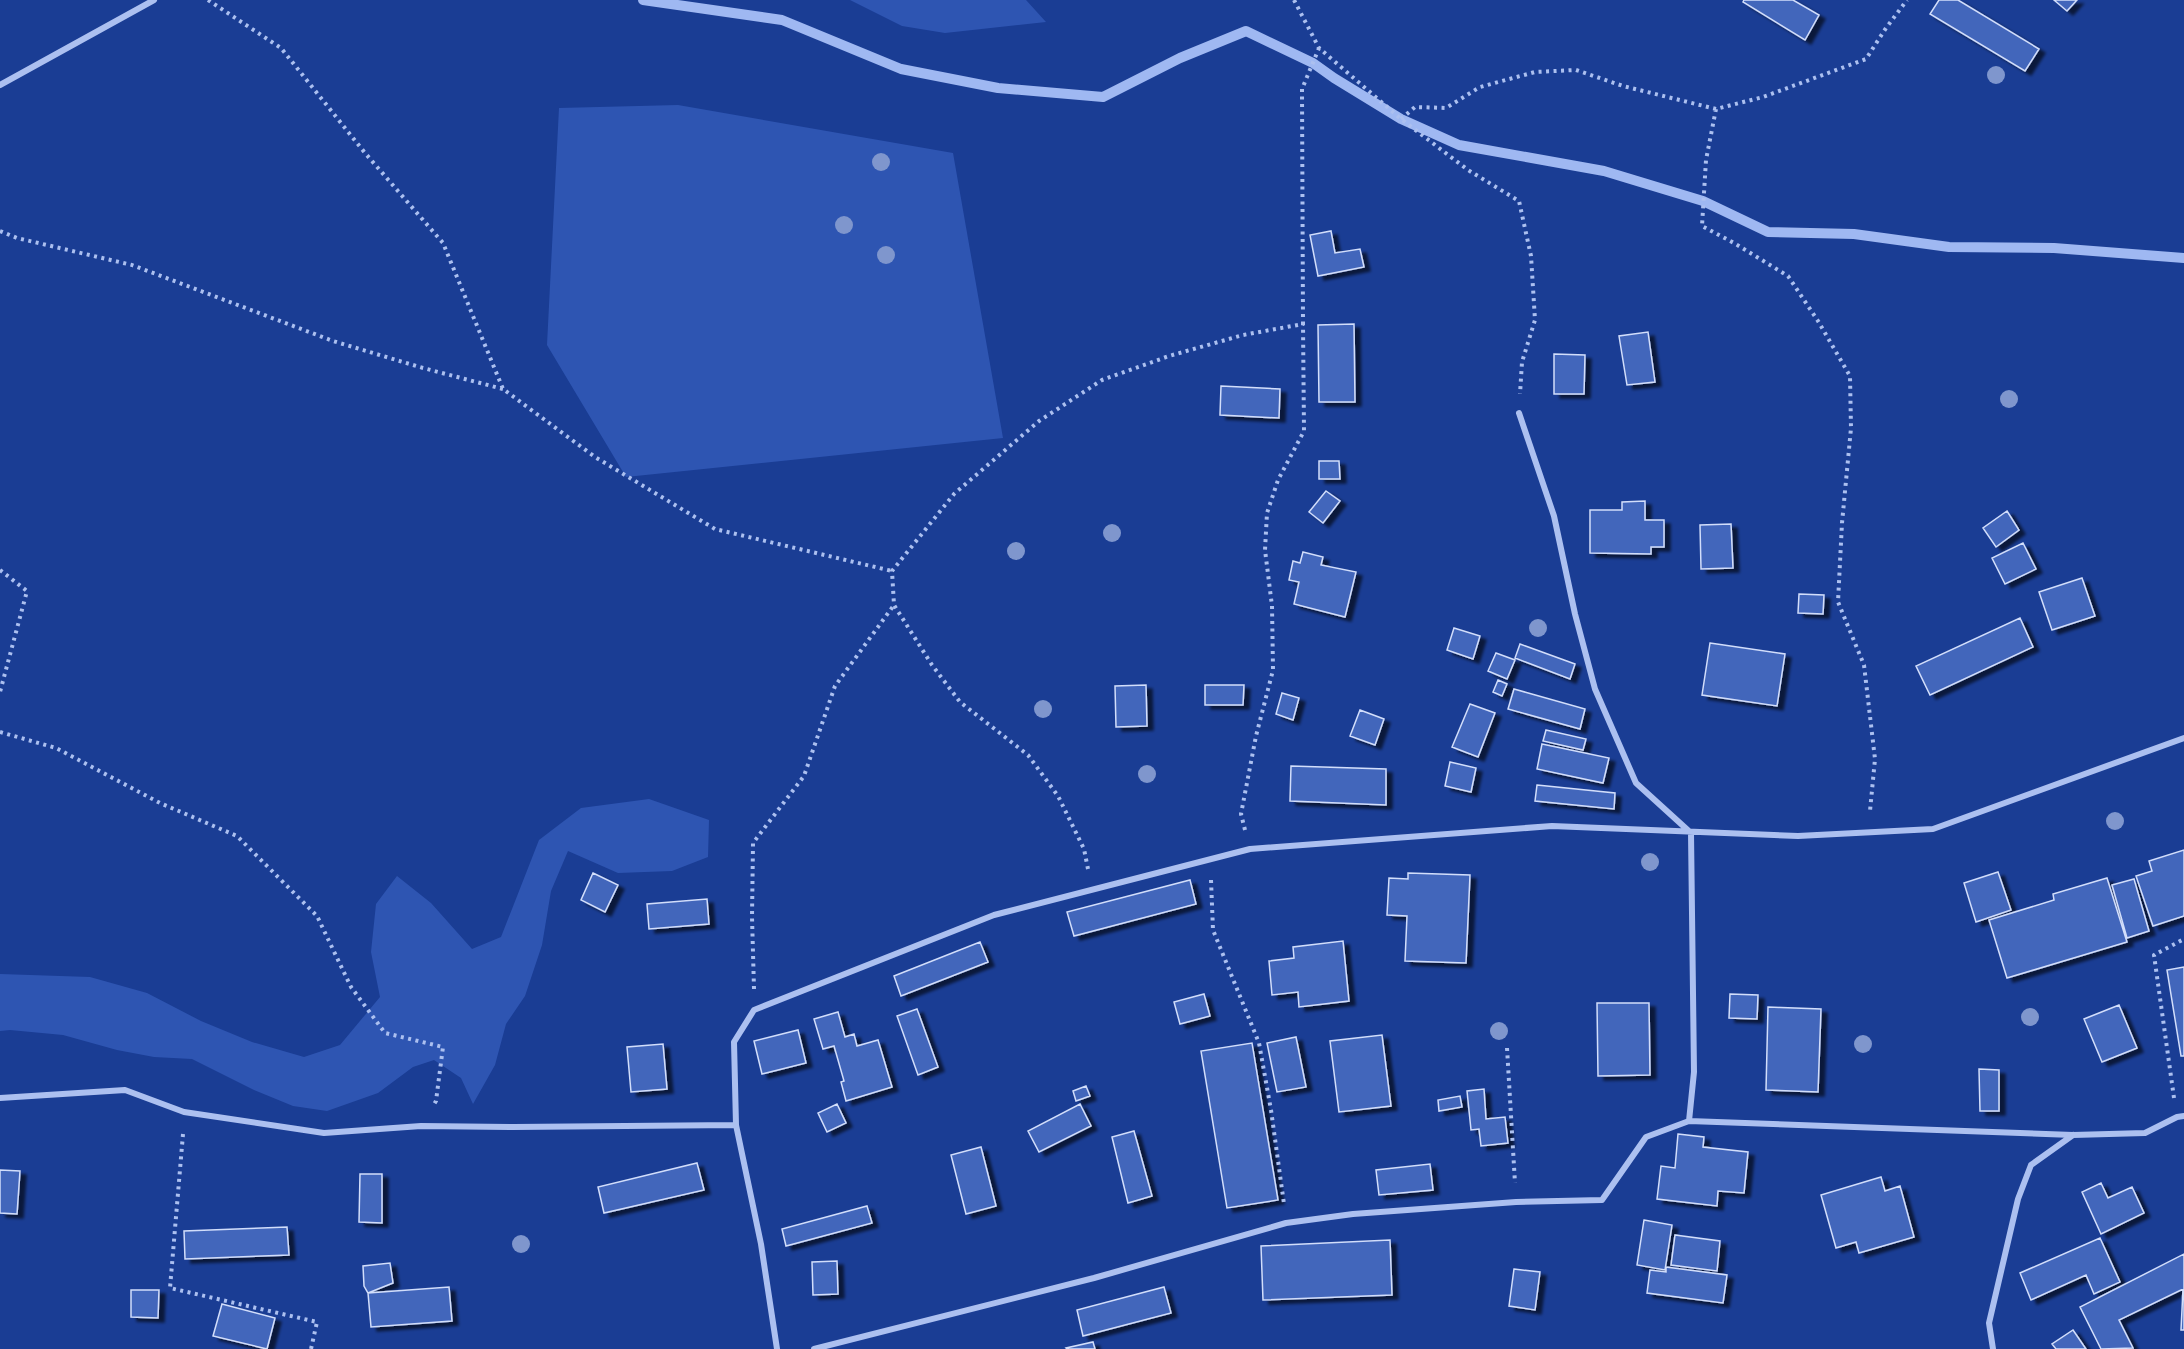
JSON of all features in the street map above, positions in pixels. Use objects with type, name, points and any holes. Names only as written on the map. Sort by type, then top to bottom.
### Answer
[{"type":"street","points":[[0,85],[154,0]]},
{"type":"street","points":[[1519,413],[1554,516],[1575,614],[1595,689],[1636,783],[1691,833],[1694,1072],[1689,1121]]},
{"type":"street","points":[[777,1349],[761,1244],[736,1125],[734,1042],[754,1010],[994,915],[1250,849],[1552,826],[1798,836],[1933,829],[2184,738]]},
{"type":"street","points":[[0,1098],[125,1090],[184,1112],[324,1133],[422,1126],[736,1125]]},
{"type":"street","points":[[814,1349],[1094,1278],[1286,1222],[1353,1214],[1516,1202],[1602,1200],[1646,1137],[1689,1121],[2073,1135],[2145,1132],[2181,1117]]},
{"type":"street","points":[[1994,1349],[1989,1323],[2018,1198],[2031,1165],[2073,1135]]},
{"type":"path","points":[[208,0],[281,48],[365,153],[442,243],[503,390]]},
{"type":"path","points":[[1294,0],[1319,48],[1401,119],[1468,170],[1519,201],[1531,256],[1535,320],[1522,362],[1519,413]]},
{"type":"path","points":[[1401,119],[1415,107],[1446,108],[1480,87],[1535,72],[1576,70],[1623,86],[1716,109],[1763,97],[1866,59],[1907,0]]},
{"type":"path","points":[[1250,849],[1241,814],[1256,736],[1273,670],[1272,606],[1265,550],[1266,513],[1278,480],[1304,431],[1302,90],[1319,48]]},
{"type":"path","points":[[1716,109],[1706,160],[1702,226],[1788,276],[1850,375],[1851,428],[1842,523],[1838,602],[1864,665],[1875,759],[1868,833]]},
{"type":"path","points":[[0,231],[17,238],[132,265],[333,340],[503,390],[595,457],[716,529],[892,571]]},
{"type":"path","points":[[1092,890],[1084,849],[1058,796],[1028,755],[960,702],[932,665],[894,605],[892,571],[954,494],[1039,421],[1102,380],[1169,356],[1243,335],[1303,324]]},
{"type":"path","points":[[0,570],[27,591],[0,692]]},
{"type":"path","points":[[754,1010],[753,843],[804,776],[835,686],[894,605]]},
{"type":"path","points":[[0,732],[56,748],[160,803],[237,836],[317,916],[351,987],[385,1033],[444,1047],[436,1101],[422,1126]]},
{"type":"path","points":[[1210,859],[1213,930],[1259,1043],[1271,1110],[1286,1222]]},
{"type":"path","points":[[2181,1117],[2154,955],[2184,939]]},
{"type":"path","points":[[1507,1048],[1516,1202]]},
{"type":"path","points":[[184,1112],[170,1288],[317,1322],[311,1349]]},
{"type":"shaded area","points":[[850,0],[1026,0],[1046,22],[945,33],[902,26]]},
{"type":"shaded area","points":[[678,105],[953,153],[1003,438],[626,477],[547,345],[559,108]]},
{"type":"shaded area","points":[[649,799],[709,820],[708,857],[672,871],[618,873],[568,851],[551,891],[542,945],[525,996],[506,1024],[495,1065],[473,1104],[461,1078],[434,1060],[413,1067],[378,1093],[327,1111],[293,1106],[254,1090],[192,1059],[154,1057],[117,1050],[63,1035],[0,1031],[0,974],[90,977],[147,993],[201,1021],[252,1042],[304,1057],[340,1045],[380,997],[371,952],[376,904],[397,876],[431,903],[472,949],[501,937],[539,840],[581,808]]},
{"type":"building","points":[[1744,0],[1793,0],[1819,15],[1805,40],[1743,2]]},
{"type":"building","points":[[1939,0],[1958,0],[2039,49],[2025,71],[1930,14]]},
{"type":"building","points":[[2054,0],[2077,0],[2067,11]]},
{"type":"building","points":[[1331,231],[1335,253],[1360,249],[1364,267],[1318,276],[1310,235]]},
{"type":"building","points":[[1354,324],[1355,402],[1319,402],[1318,325]]},
{"type":"building","points":[[1648,332],[1655,382],[1627,385],[1619,336]]},
{"type":"building","points":[[1554,354],[1585,355],[1584,394],[1554,394]]},
{"type":"building","points":[[1221,386],[1280,389],[1279,418],[1220,415]]},
{"type":"building","points":[[1319,461],[1339,461],[1340,479],[1319,479]]},
{"type":"building","points":[[1326,491],[1340,501],[1323,523],[1309,512]]},
{"type":"building","points":[[1645,501],[1645,520],[1664,520],[1664,547],[1651,547],[1651,554],[1590,553],[1590,510],[1622,510],[1622,502]]},
{"type":"building","points":[[2007,511],[2019,530],[1996,547],[1983,528]]},
{"type":"building","points":[[1731,524],[1733,568],[1701,569],[1700,525]]},
{"type":"building","points":[[2023,543],[2036,569],[2005,584],[1992,558]]},
{"type":"building","points":[[1303,552],[1323,557],[1321,565],[1356,572],[1345,617],[1294,604],[1299,582],[1289,580],[1293,561],[1300,563]]},
{"type":"building","points":[[2082,578],[2095,616],[2052,630],[2039,592]]},
{"type":"building","points":[[1799,594],[1824,595],[1823,614],[1798,613]]},
{"type":"building","points":[[2020,618],[2033,647],[1930,695],[1916,666]]},
{"type":"building","points":[[1454,628],[1480,636],[1473,659],[1447,650]]},
{"type":"building","points":[[1710,643],[1785,654],[1777,706],[1702,695]]},
{"type":"building","points":[[1520,644],[1575,664],[1570,679],[1515,658]]},
{"type":"building","points":[[1496,653],[1515,660],[1507,679],[1488,671]]},
{"type":"building","points":[[1498,680],[1507,684],[1502,696],[1493,692]]},
{"type":"building","points":[[1146,685],[1147,726],[1116,727],[1115,686]]},
{"type":"building","points":[[1205,685],[1244,685],[1243,705],[1205,705]]},
{"type":"building","points":[[1514,689],[1585,709],[1580,729],[1508,709]]},
{"type":"building","points":[[1282,693],[1299,698],[1293,720],[1276,714]]},
{"type":"building","points":[[1470,704],[1495,713],[1478,757],[1452,747]]},
{"type":"building","points":[[1360,710],[1384,719],[1375,745],[1350,736]]},
{"type":"building","points":[[1546,730],[1586,739],[1583,750],[1543,741]]},
{"type":"building","points":[[1542,744],[1609,758],[1603,783],[1537,769]]},
{"type":"building","points":[[1450,762],[1476,768],[1471,792],[1445,786]]},
{"type":"building","points":[[1291,766],[1386,769],[1386,805],[1290,801]]},
{"type":"building","points":[[1537,785],[1615,793],[1614,809],[1535,801]]},
{"type":"building","points":[[2184,850],[2184,916],[2153,926],[2136,876],[2152,871],[2149,861]]},
{"type":"building","points":[[1998,872],[2011,910],[1976,922],[1964,883]]},
{"type":"building","points":[[593,873],[618,885],[605,912],[581,900]]},
{"type":"building","points":[[1408,873],[1470,875],[1466,963],[1405,961],[1407,916],[1387,915],[1389,878],[1408,879]]},
{"type":"building","points":[[2107,878],[2127,942],[2007,978],[1989,920],[2054,900],[2053,894]]},
{"type":"building","points":[[2134,879],[2149,931],[2127,938],[2112,885]]},
{"type":"building","points":[[1190,880],[1196,904],[1074,936],[1067,912]]},
{"type":"building","points":[[707,899],[709,924],[649,929],[647,904]]},
{"type":"building","points":[[1343,941],[1349,1001],[1299,1007],[1298,992],[1272,995],[1269,961],[1294,958],[1293,947]]},
{"type":"building","points":[[980,942],[988,962],[901,996],[894,976]]},
{"type":"building","points":[[2184,967],[2184,1056],[2181,1056],[2167,970]]},
{"type":"building","points":[[1204,994],[1210,1016],[1180,1024],[1174,1002]]},
{"type":"building","points":[[1730,994],[1758,995],[1757,1019],[1729,1018]]},
{"type":"building","points":[[1597,1003],[1649,1003],[1650,1075],[1598,1076]]},
{"type":"building","points":[[2119,1005],[2137,1048],[2102,1062],[2084,1019]]},
{"type":"building","points":[[1768,1007],[1821,1009],[1818,1092],[1766,1090]]},
{"type":"building","points":[[917,1009],[938,1067],[918,1075],[897,1016]]},
{"type":"building","points":[[838,1012],[845,1037],[854,1034],[857,1046],[878,1040],[892,1087],[846,1101],[841,1082],[844,1081],[834,1046],[823,1049],[814,1019]]},
{"type":"building","points":[[798,1030],[806,1063],[762,1074],[754,1041]]},
{"type":"building","points":[[1382,1035],[1391,1106],[1339,1112],[1330,1041]]},
{"type":"building","points":[[1296,1037],[1306,1087],[1277,1092],[1267,1043]]},
{"type":"building","points":[[1252,1043],[1278,1200],[1227,1208],[1201,1051]]},
{"type":"building","points":[[663,1044],[667,1089],[631,1092],[627,1047]]},
{"type":"building","points":[[1979,1069],[1999,1070],[1999,1111],[1980,1111]]},
{"type":"building","points":[[1086,1086],[1090,1096],[1076,1101],[1073,1091]]},
{"type":"building","points":[[1484,1089],[1486,1119],[1505,1117],[1508,1143],[1481,1146],[1479,1129],[1471,1130],[1467,1091]]},
{"type":"building","points":[[1460,1096],[1462,1107],[1439,1111],[1438,1100]]},
{"type":"building","points":[[837,1104],[846,1123],[827,1132],[818,1113]]},
{"type":"building","points":[[1080,1104],[1091,1126],[1039,1152],[1028,1131]]},
{"type":"building","points":[[1134,1131],[1152,1196],[1128,1203],[1112,1137]]},
{"type":"building","points":[[1678,1134],[1704,1137],[1703,1147],[1748,1152],[1744,1193],[1718,1191],[1717,1206],[1657,1199],[1661,1166],[1675,1168]]},
{"type":"building","points":[[981,1147],[996,1206],[966,1214],[951,1155]]},
{"type":"building","points":[[697,1163],[704,1190],[604,1213],[598,1187]]},
{"type":"building","points":[[1430,1164],[1433,1190],[1379,1195],[1376,1170]]},
{"type":"building","points":[[0,1170],[20,1171],[17,1214],[0,1213]]},
{"type":"building","points":[[360,1174],[382,1174],[382,1223],[359,1222]]},
{"type":"building","points":[[1881,1177],[1885,1191],[1900,1186],[1914,1237],[1859,1253],[1856,1242],[1836,1248],[1821,1195]]},
{"type":"building","points":[[2101,1183],[2108,1198],[2132,1187],[2144,1213],[2101,1234],[2082,1192]]},
{"type":"building","points":[[867,1206],[872,1223],[786,1246],[782,1229]]},
{"type":"building","points":[[1644,1220],[1672,1225],[1665,1270],[1637,1265]]},
{"type":"building","points":[[287,1227],[289,1255],[185,1259],[184,1231]]},
{"type":"building","points":[[1675,1235],[1720,1241],[1717,1271],[1671,1265]]},
{"type":"building","points":[[2100,1238],[2120,1282],[2094,1294],[2086,1275],[2031,1300],[2020,1273]]},
{"type":"building","points":[[1390,1240],[1392,1295],[1263,1300],[1261,1246]]},
{"type":"building","points":[[2184,1254],[2184,1330],[2181,1330],[2183,1289],[2119,1320],[2133,1348],[2101,1349],[2080,1307]]},
{"type":"building","points":[[837,1261],[838,1294],[813,1295],[812,1262]]},
{"type":"building","points":[[390,1263],[393,1283],[368,1293],[364,1286],[363,1266]]},
{"type":"building","points":[[1666,1267],[1727,1275],[1723,1303],[1647,1293],[1650,1270],[1666,1272]]},
{"type":"building","points":[[1514,1269],[1540,1272],[1535,1310],[1509,1306]]},
{"type":"building","points":[[449,1287],[452,1321],[371,1327],[368,1293]]},
{"type":"building","points":[[1164,1287],[1171,1313],[1083,1336],[1077,1310]]},
{"type":"building","points":[[131,1290],[159,1290],[158,1318],[131,1317]]},
{"type":"building","points":[[222,1304],[275,1318],[267,1349],[213,1336]]},
{"type":"building","points":[[2073,1330],[2086,1349],[2056,1349],[2052,1344]]},
{"type":"building","points":[[1093,1342],[1095,1349],[1066,1348]]},
{"type":"waterway","points":[[643,0],[782,20],[901,69],[998,88],[1103,97],[1180,58],[1246,31],[1313,63],[1401,119],[1459,145],[1604,171],[1703,201],[1768,232],[1854,234],[1949,247],[2054,248],[2184,258]]}]
